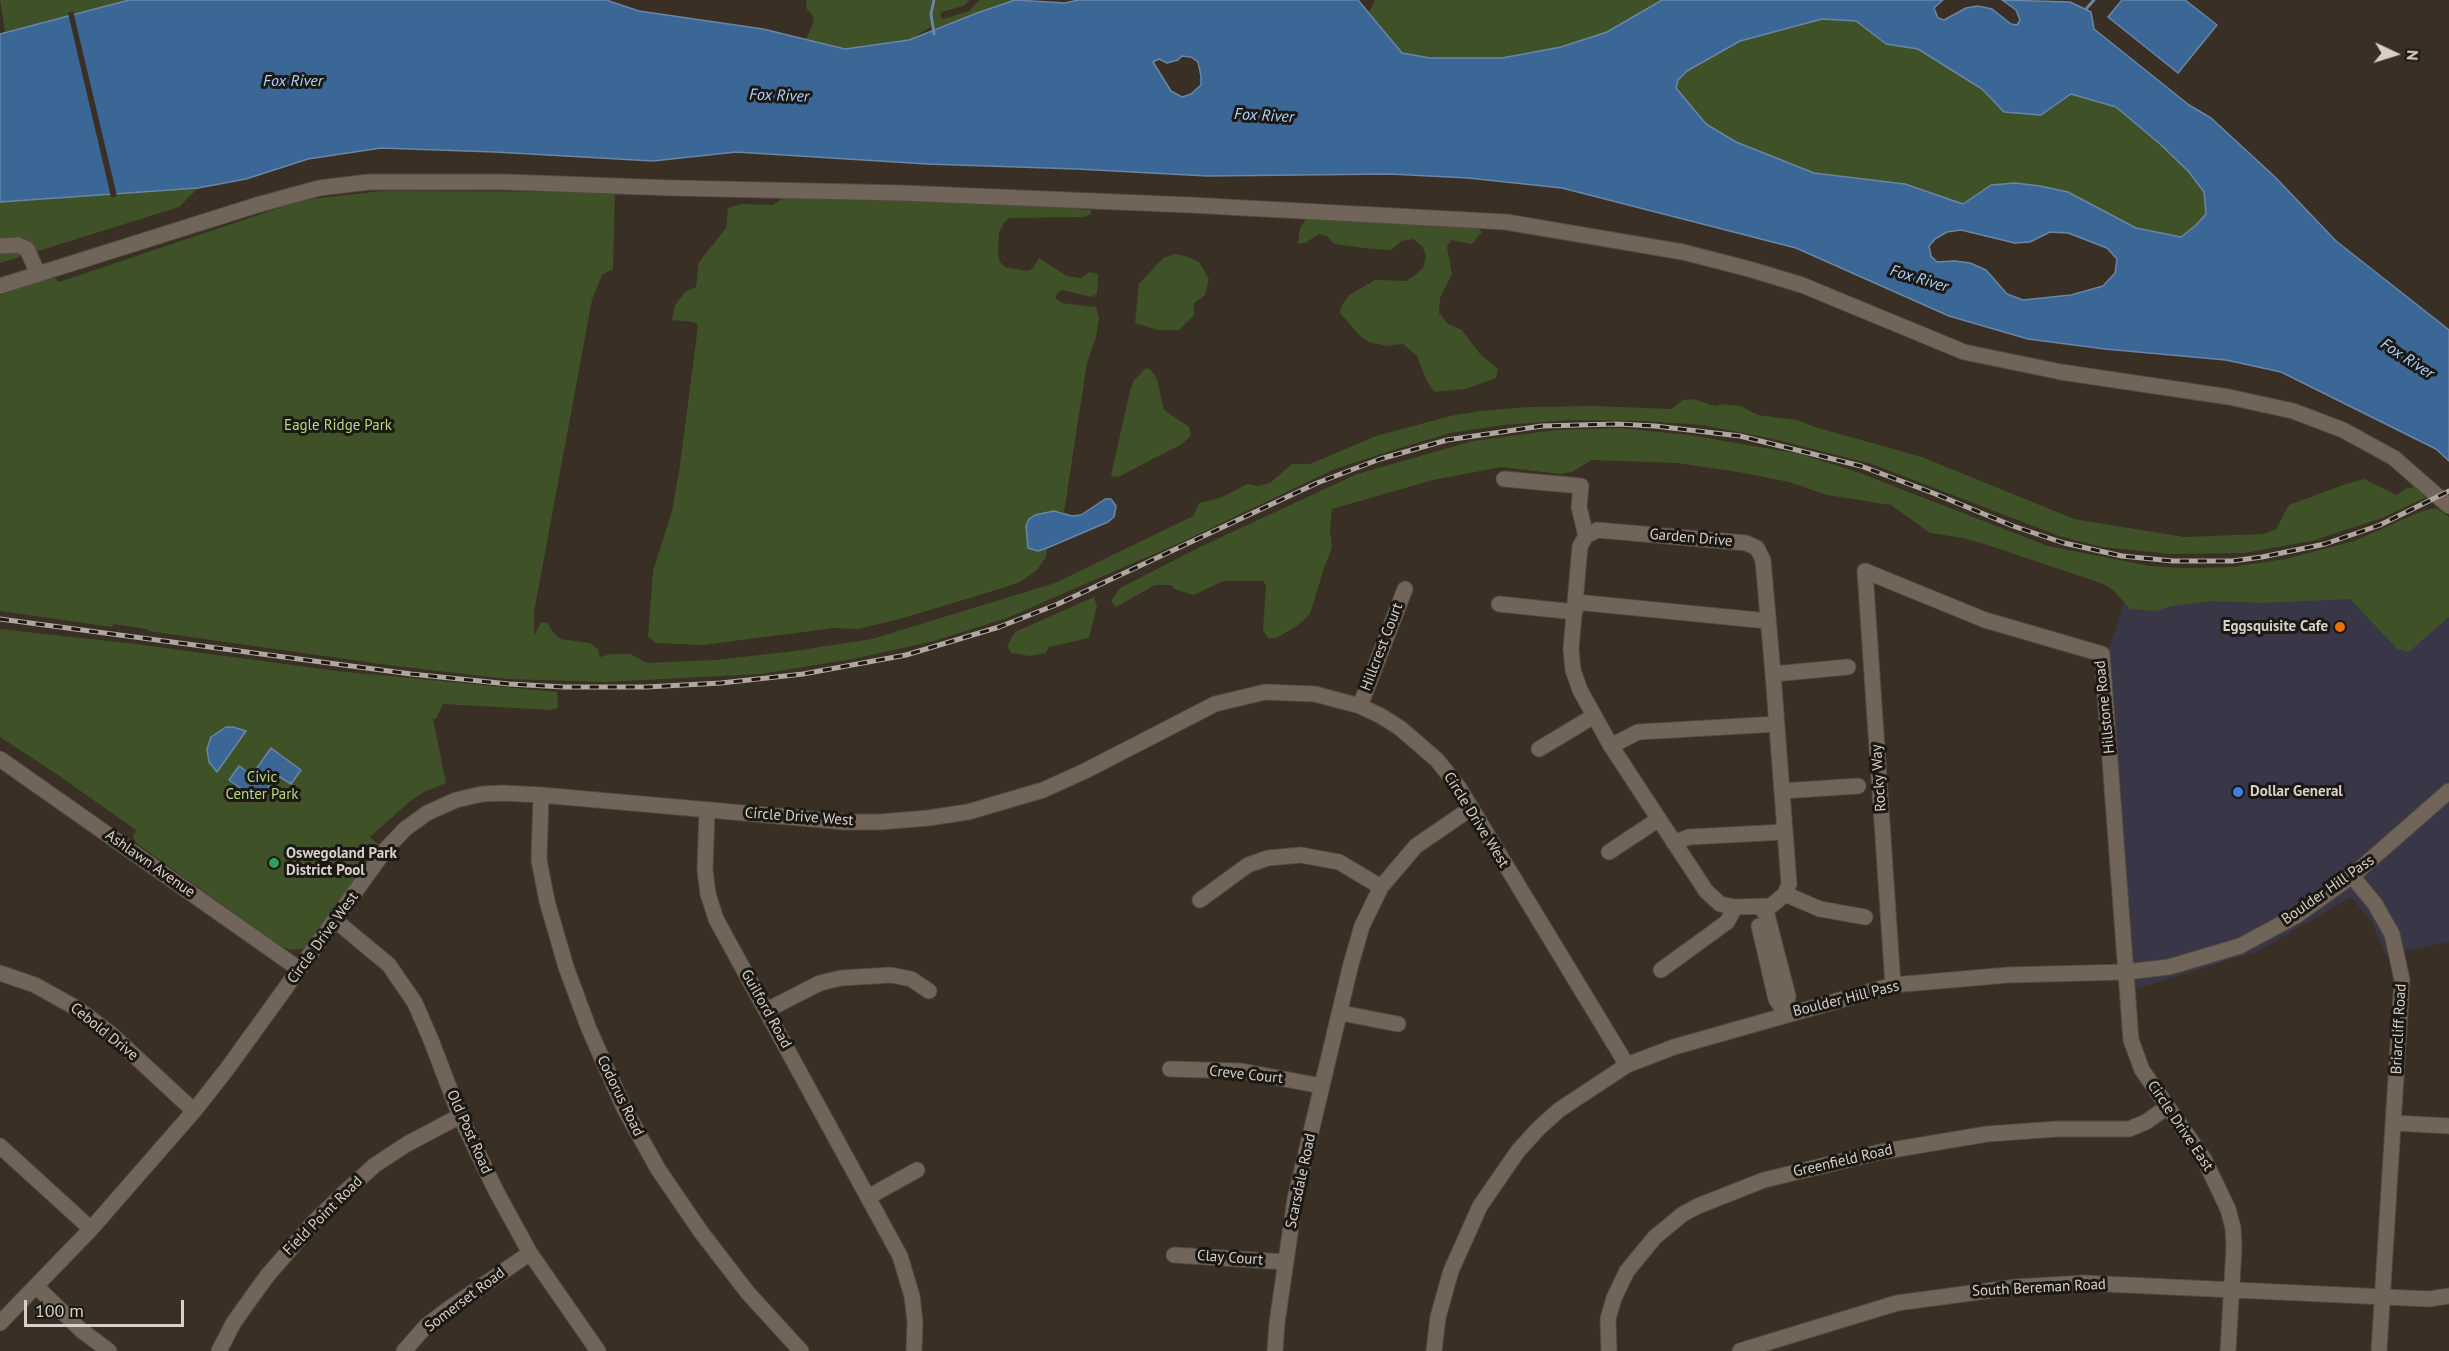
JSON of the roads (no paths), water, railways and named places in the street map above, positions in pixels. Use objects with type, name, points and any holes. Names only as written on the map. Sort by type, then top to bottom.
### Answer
[{"type":"street","points":[[0,286],[319,188],[369,182],[505,182],[902,193],[1201,205],[1506,222],[1683,252],[1749,269],[1802,285],[1964,352],[2061,372],[2229,397],[2293,411],[2343,430],[2394,458],[2449,506]]},
{"type":"street","points":[[0,246],[18,245],[27,249],[38,274]]},
{"type":"street","points":[[1504,479],[1581,486],[1579,507],[1586,536],[1580,546],[1576,607],[1570,649],[1573,670],[1611,746],[1706,891],[1720,904],[1735,907],[1771,906],[1785,894],[1820,909],[1865,917]]},
{"type":"street","name":"Garden Drive","points":[[1586,536],[1597,530],[1746,543],[1757,549],[1762,560],[1773,674],[1789,884],[1785,894]]},
{"type":"street","name":"Hillstone Road","points":[[1865,571],[1985,620],[2102,654],[2126,972]]},
{"type":"street","name":"Rocky Way","points":[[1865,571],[1893,986]]},
{"type":"street","name":"Hillcrest Court","points":[[1360,706],[1405,589]]},
{"type":"street","points":[[1498,604],[1576,607],[1768,621]]},
{"type":"street","points":[[1773,674],[1848,667]]},
{"type":"street","name":"Circle Drive West","points":[[0,1323],[91,1229],[194,1111],[336,921],[386,849],[405,829],[427,813],[456,800],[482,794],[541,795],[845,822],[928,819],[968,812],[1042,790],[1085,771],[1215,704],[1238,697],[1288,691],[1315,694],[1360,706],[1400,728],[1426,748],[1459,788],[1627,1065]]},
{"type":"street","points":[[1539,748],[1594,716]]},
{"type":"street","points":[[1611,746],[1638,732],[1777,724]]},
{"type":"street","name":"Ashlawn Avenue","points":[[0,759],[299,969]]},
{"type":"street","points":[[1782,791],[1858,786]]},
{"type":"street","name":"Boulder Hill Pass","points":[[1434,1351],[1438,1317],[1451,1271],[1480,1206],[1518,1151],[1539,1128],[1559,1110],[1627,1065],[1674,1047],[1893,986],[2008,975],[2126,972],[2169,966],[2240,946],[2296,916],[2352,876],[2449,791]]},
{"type":"street","name":"Codorus Road","points":[[541,795],[539,860],[547,902],[566,968],[589,1029],[624,1108],[658,1169],[700,1232],[748,1293],[801,1351]]},
{"type":"street","name":"Scarsdale Road","points":[[1275,1351],[1277,1323],[1296,1199],[1362,926],[1381,887],[1416,846],[1470,809]]},
{"type":"street","name":"Guilford Road","points":[[707,810],[705,870],[708,894],[725,936],[870,1197],[900,1256],[912,1296],[915,1322],[914,1351]]},
{"type":"street","points":[[1609,852],[1659,819]]},
{"type":"street","points":[[1674,843],[1689,837],[1784,832]]},
{"type":"street","points":[[1200,900],[1248,865],[1268,858],[1301,855],[1339,862],[1381,887]]},
{"type":"street","name":"Briarcliff Road","points":[[2352,876],[2375,904],[2392,934],[2402,980],[2379,1351]]},
{"type":"street","points":[[1661,970],[1727,922],[1735,907]]},
{"type":"street","points":[[1760,907],[1767,915],[1788,996],[1786,1014]]},
{"type":"street","name":"Old Post Road","points":[[336,921],[389,965],[415,1003],[460,1116],[496,1191],[530,1253],[598,1351]]},
{"type":"street","name":"Circle Drive East","points":[[2126,972],[2128,1014],[2136,1056],[2142,1070],[2208,1164],[2228,1209],[2233,1228],[2234,1248],[2228,1351]]},
{"type":"street","name":"Cebold Drive","points":[[0,973],[35,985],[78,1008],[111,1034],[194,1111]]},
{"type":"street","points":[[767,1010],[820,983],[841,978],[891,975],[911,979],[929,991]]},
{"type":"street","points":[[1341,1013],[1398,1024]]},
{"type":"street","name":"Creve Court","points":[[1170,1069],[1241,1071],[1322,1086]]},
{"type":"street","name":"Greenfield Road","points":[[1609,1351],[1608,1319],[1614,1298],[1627,1271],[1655,1237],[1683,1214],[1698,1206],[1764,1180],[1880,1152],[1987,1134],[2129,1129],[2146,1122],[2167,1107]]},
{"type":"street","name":"Field Point Road","points":[[219,1351],[247,1302],[284,1254],[346,1191],[375,1165],[407,1144],[460,1116]]},
{"type":"street","points":[[2394,1123],[2449,1126]]},
{"type":"street","points":[[0,1146],[91,1229]]},
{"type":"street","points":[[870,1197],[917,1170]]},
{"type":"street","name":"Somerset Road","points":[[404,1351],[426,1326],[530,1253]]},
{"type":"street","name":"Clay Court","points":[[1174,1254],[1286,1262]]},
{"type":"street","name":"South Bereman Road","points":[[1740,1351],[1897,1303],[2016,1287],[2084,1283],[2429,1299],[2449,1296]]},
{"type":"street","points":[[37,1287],[81,1330],[109,1351]]},
{"type":"water","name":"Fox River","points":[[129,0],[606,0],[639,11],[763,29],[845,49],[909,40],[1015,0],[1065,3],[1078,0],[1358,0],[1402,53],[1430,58],[1502,58],[1561,47],[1607,32],[1662,0],[1943,0],[1934,8],[1938,18],[1944,20],[1966,8],[1978,6],[1992,9],[2011,24],[2017,25],[2020,20],[2016,10],[2002,0],[2070,2],[2091,12],[2094,29],[2189,105],[2211,118],[2275,177],[2336,241],[2449,330],[2449,461],[2436,449],[2281,372],[2226,360],[2105,349],[2028,339],[1949,316],[1796,248],[1562,188],[1468,178],[1390,174],[1207,176],[927,164],[736,152],[653,161],[381,148],[308,159],[246,179],[198,188],[0,202],[0,34]],"holes":[[[1822,19],[1856,21],[1886,44],[1918,49],[1982,89],[2004,112],[2041,115],[2071,94],[2116,107],[2189,172],[2204,192],[2206,214],[2181,237],[2136,228],[2068,192],[2040,186],[2015,183],[1991,185],[1963,204],[1905,184],[1814,173],[1736,142],[1706,124],[1676,88],[1678,80],[1687,71],[1740,41]],[[1182,56],[1191,57],[1198,62],[1201,76],[1201,85],[1191,94],[1182,97],[1171,91],[1153,62],[1159,59],[1167,63],[1178,60]],[[1961,230],[2015,243],[2030,242],[2050,232],[2068,233],[2107,248],[2117,259],[2115,273],[2103,286],[2071,295],[2023,300],[2007,294],[1986,270],[1970,263],[1937,262],[1931,256],[1929,246],[1935,239],[1947,232]]]},
{"type":"water","points":[[2122,0],[2185,0],[2217,25],[2178,73],[2108,17]]},
{"type":"water","points":[[1105,499],[1111,499],[1116,506],[1114,517],[1108,522],[1038,551],[1028,548],[1026,526],[1029,519],[1035,515],[1054,511],[1072,516],[1081,515]]},
{"type":"water","points":[[226,727],[246,731],[217,772],[209,762],[207,749],[211,737]]},
{"type":"water","points":[[271,748],[301,770],[291,784],[277,775],[258,801],[229,780],[239,766],[252,775]]},
{"type":"waterway","points":[[934,0],[931,14],[934,34]]},
{"type":"waterway","points":[[2086,9],[2094,0]]},
{"type":"railway","points":[[0,619],[411,674],[509,684],[646,687],[721,683],[803,674],[906,655],[999,627],[1058,604],[1317,483],[1380,459],[1447,440],[1542,426],[1617,424],[1740,436],[1861,466],[2013,526],[2064,543],[2122,556],[2173,561],[2232,561],[2325,544],[2380,525],[2449,491]]},
{"type":"place","name":"Eggsquisite Cafe","points":[[2340,627]]},
{"type":"place","name":"Dollar General","points":[[2238,792]]},
{"type":"place","name":"Oswegoland Park District Pool","points":[[274,863]]},
{"type":"park label","name":"Eagle Ridge Park","points":[[338,426]]},
{"type":"park label","name":"Civic Center Park","points":[[262,786]]}]
